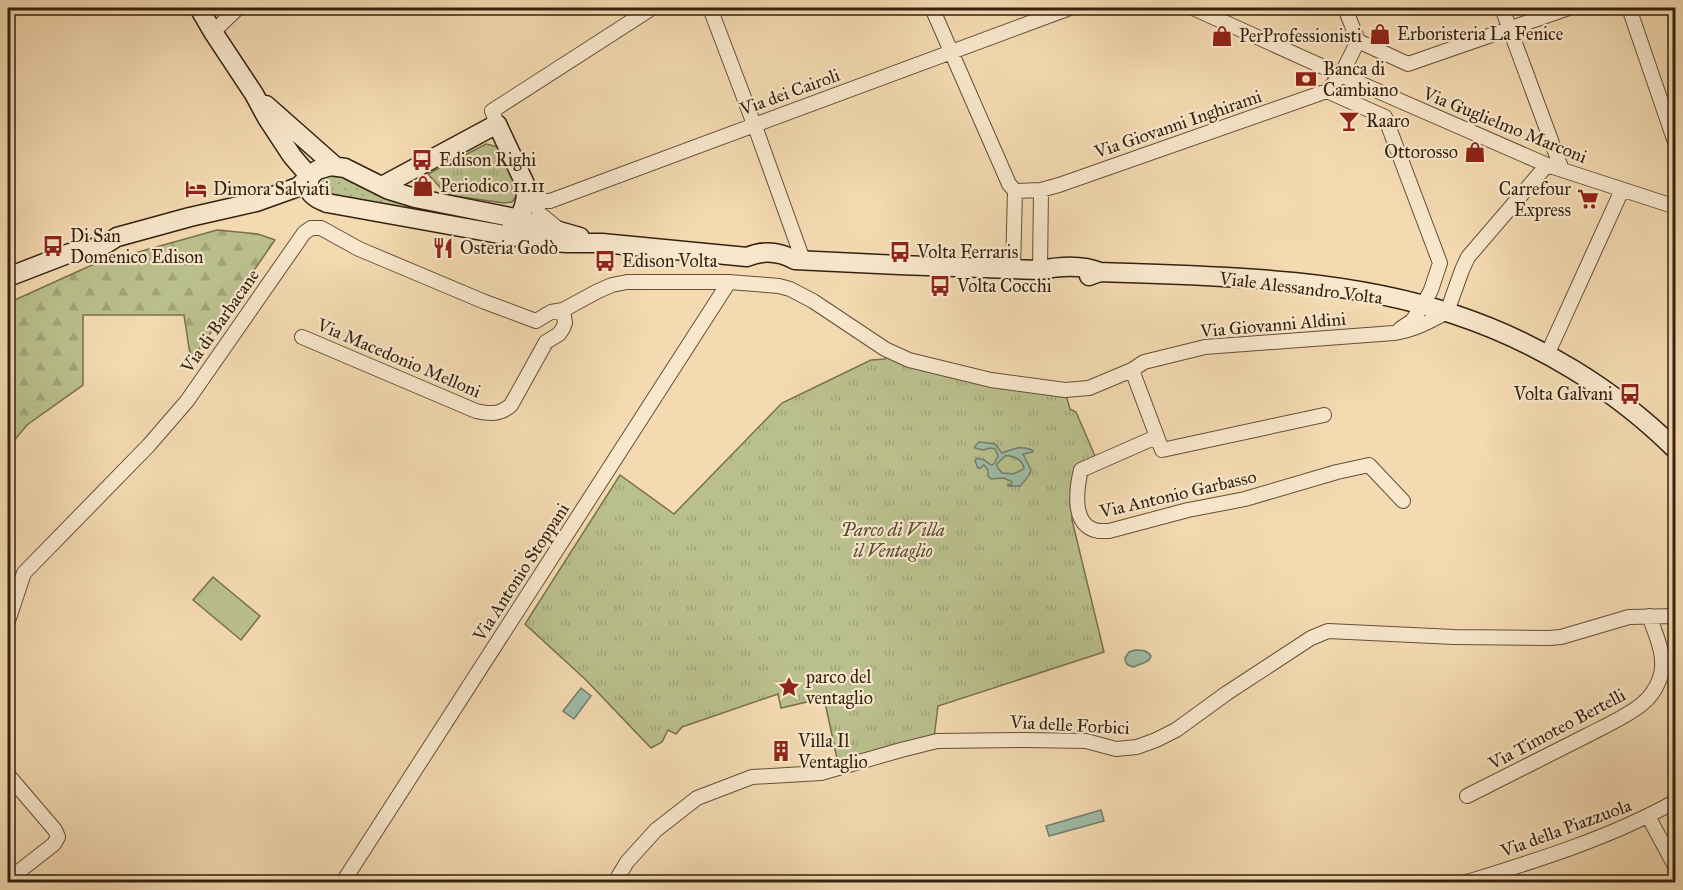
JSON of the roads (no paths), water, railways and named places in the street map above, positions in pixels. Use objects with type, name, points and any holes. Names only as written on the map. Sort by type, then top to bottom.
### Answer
[{"type":"main road","points":[[199,8],[263,112],[310,177],[308,188],[312,195],[327,202]]},
{"type":"main road","points":[[254,94],[335,166],[415,198],[519,219],[563,238]]},
{"type":"main road","points":[[382,186],[495,117],[526,186],[526,202],[519,219],[497,234]]},
{"type":"main road","points":[[8,277],[70,253],[105,244],[117,237],[256,202],[298,187],[319,169],[335,166]]},
{"type":"main road","points":[[256,202],[303,199],[497,234],[563,238]]},
{"type":"main road","name":"Viale Alessandro Volta","points":[[563,238],[744,257],[758,263],[784,266],[799,260],[1040,270],[1060,266],[1090,267],[1100,272],[1290,282],[1371,293],[1447,312],[1486,326],[1547,355],[1596,384],[1660,434],[1676,450]]},
{"type":"street","points":[[213,32],[238,8]]},
{"type":"street","points":[[495,117],[652,8]]},
{"type":"street","points":[[710,8],[754,124],[799,260]]},
{"type":"street","points":[[932,8],[1009,184],[1015,191],[1013,269]]},
{"type":"street","name":"Via dei Cairoli","points":[[526,186],[531,194],[539,199],[550,201],[1070,8]]},
{"type":"street","name":"Via Guglielmo Marconi","points":[[1193,8],[1547,165],[1676,207]]},
{"type":"street","points":[[1345,8],[1358,41],[1408,64],[1569,8]]},
{"type":"street","points":[[1502,8],[1562,170]]},
{"type":"street","points":[[1629,8],[1676,145]]},
{"type":"street","points":[[1358,41],[1341,75],[1326,91],[1385,117],[1440,263],[1424,305],[1410,323],[1394,333]]},
{"type":"street","name":"Via Giovanni Inghirami","points":[[1015,191],[1041,190],[1059,185],[1326,91]]},
{"type":"street","points":[[1385,117],[1394,98]]},
{"type":"street","points":[[1447,312],[1468,257],[1547,165]]},
{"type":"street","points":[[526,186],[540,214],[563,238]]},
{"type":"street","points":[[1040,270],[1041,190]]},
{"type":"street","points":[[1547,355],[1622,190]]},
{"type":"street","name":"Via di Barbacane","points":[[8,621],[24,573],[149,445],[187,401],[304,232],[311,228],[321,228],[359,249],[536,321]]},
{"type":"street","points":[[546,342],[541,336],[536,321],[551,312],[563,310],[598,291],[627,282],[746,282],[744,257]]},
{"type":"street","points":[[1440,263],[1462,270]]},
{"type":"street","name":"Via Antonio Stoppani","points":[[343,882],[729,282]]},
{"type":"street","name":"Via Giovanni Aldini","points":[[746,282],[779,286],[802,294],[885,349],[923,365],[1017,384],[1065,390],[1089,388],[1132,370],[1144,362],[1204,347],[1394,333],[1416,328],[1447,312]]},
{"type":"street","name":"Via Macedonio Melloni","points":[[302,337],[476,411],[496,414],[511,405],[546,342],[559,334],[563,328],[565,324],[563,310]]},
{"type":"street","points":[[1132,370],[1162,450],[1324,415]]},
{"type":"street","name":"Via Antonio Garbasso","points":[[1156,437],[1081,470],[1076,488],[1078,509],[1082,520],[1090,529],[1109,531],[1188,510],[1245,499],[1369,465],[1403,501]]},
{"type":"street","name":"Via Timoteo Bertelli","points":[[1467,796],[1604,726],[1645,702],[1655,690],[1662,667],[1660,649],[1649,616]]},
{"type":"street","name":"Via delle Forbici","points":[[615,882],[627,862],[656,830],[697,798],[752,777],[821,773],[937,741],[1086,741],[1116,749],[1137,747],[1169,734],[1311,638],[1328,631],[1454,637],[1549,638],[1561,637],[1629,617],[1676,616]]},
{"type":"street","points":[[8,776],[55,830],[58,837],[54,844],[8,880]]},
{"type":"street","name":"Via della Piazzuola","points":[[1467,882],[1591,841],[1676,801]]},
{"type":"street","points":[[1648,816],[1676,868]]},
{"type":"place","name":"Erboristeria La Fenice","points":[[1380,34]]},
{"type":"place","name":"PerProfessionisti","points":[[1222,36]]},
{"type":"place","name":"Banca di Cambiano","points":[[1306,79]]},
{"type":"place","name":"Raaro","points":[[1349,121]]},
{"type":"place","name":"Ottorosso","points":[[1475,152]]},
{"type":"place","name":"Edison Righi","points":[[422,160]]},
{"type":"place","name":"Periodico 11.11","points":[[423,186]]},
{"type":"place","name":"Dimora Salviati","points":[[196,189]]},
{"type":"place","name":"Carrefour Express","points":[[1588,199]]},
{"type":"place","name":"Di San Domenico Edison","points":[[53,246]]},
{"type":"place","name":"Osteria Godò","points":[[443,248]]},
{"type":"place","name":"Volta Ferraris","points":[[900,252]]},
{"type":"place","name":"Edison Volta","points":[[605,261]]},
{"type":"place","name":"Volta Cocchi","points":[[940,286]]},
{"type":"place","name":"Volta Galvani","points":[[1630,394]]},
{"type":"place","name":"parco del ventaglio","points":[[789,687]]},
{"type":"place","name":"Villa Il Ventaglio","points":[[781,751]]},
{"type":"park label","name":"Parco di Villa il Ventaglio","points":[[893,540]]}]
